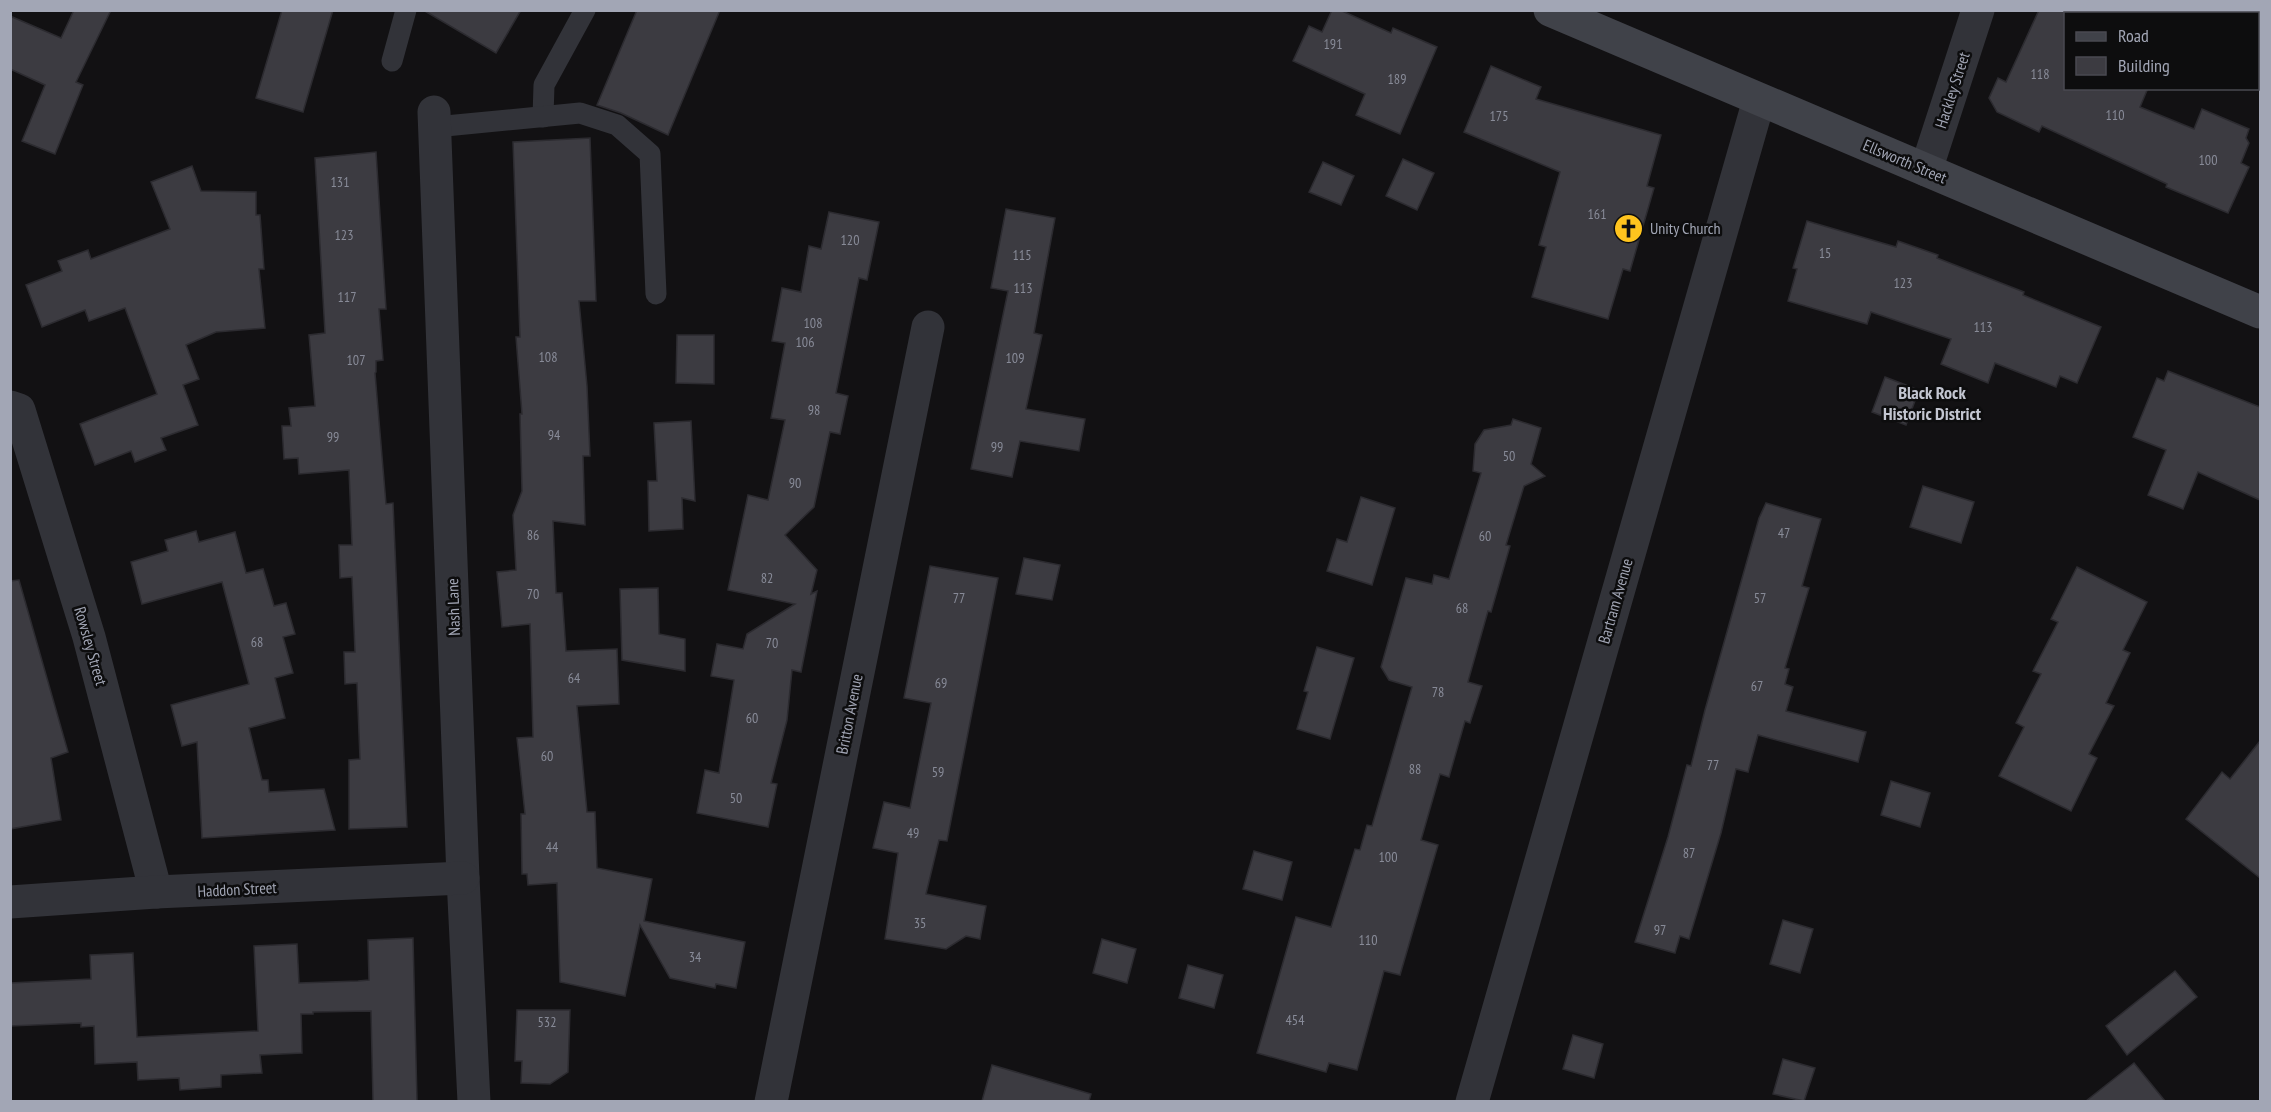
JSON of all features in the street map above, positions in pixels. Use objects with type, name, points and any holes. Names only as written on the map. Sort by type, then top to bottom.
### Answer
[{"type":"street","name":"Ellsworth Street","points":[[1550,10],[2260,312]]},
{"type":"street","name":"Hackley Street","points":[[1926,170],[1978,10]]},
{"type":"street","name":"Bartram Avenue","points":[[1472,1101],[1759,100]]},
{"type":"street","name":"Nash Lane","points":[[435,119],[463,878],[474,1101]]},
{"type":"street","name":"Britton Avenue","points":[[771,1101],[928,327]]},
{"type":"street","name":"Rowsley Street","points":[[10,406],[19,410],[89,637],[156,892]]},
{"type":"street","name":"Haddon Street","points":[[10,902],[156,892],[463,878]]},
{"type":"lane","points":[[392,61],[406,10]]},
{"type":"lane","points":[[543,117],[544,85],[585,10]]},
{"type":"lane","points":[[435,119],[543,117],[580,113],[617,125],[650,154],[656,294]]},
{"type":"building","points":[[74,10],[111,10],[76,82],[83,85],[55,154],[22,141],[45,85],[10,69],[10,16],[61,38]]},
{"type":"building","points":[[282,10],[333,10],[303,112],[256,98]]},
{"type":"building","points":[[423,10],[521,10],[496,53]]},
{"type":"building","points":[[637,10],[720,10],[668,135],[621,113],[597,105]]},
{"type":"building","points":[[1332,10],[1340,10],[1391,33],[1393,28],[1437,47],[1400,134],[1356,115],[1365,94],[1293,61],[1309,26],[1322,32]]},
{"type":"building","points":[[2039,10],[2066,10],[2064,12],[2064,90],[2147,90],[2140,107],[2194,129],[2202,109],[2249,129],[2246,138],[2249,143],[2241,163],[2249,167],[2228,213],[2166,187],[2167,184],[2042,126],[2039,132],[1997,112],[1989,98],[1998,78],[2006,82]]},
{"type":"building","points":[[1491,66],[1541,87],[1536,99],[1661,135],[1647,186],[1654,188],[1630,271],[1623,269],[1608,319],[1532,297],[1546,247],[1539,245],[1560,172],[1464,132]]},
{"type":"building","points":[[590,138],[596,301],[579,301],[587,386],[590,456],[583,456],[585,525],[553,521],[556,593],[562,593],[566,651],[617,649],[619,704],[577,706],[587,812],[595,812],[597,868],[652,879],[644,921],[745,942],[736,988],[716,984],[715,988],[670,978],[640,925],[625,996],[560,982],[557,883],[528,885],[527,874],[522,874],[521,814],[525,814],[517,738],[533,737],[530,624],[502,627],[497,572],[516,570],[513,515],[522,491],[520,414],[522,414],[516,337],[520,337],[513,142]]},
{"type":"building","points":[[376,152],[386,309],[379,309],[383,360],[376,361],[375,373],[386,504],[393,503],[407,827],[349,829],[349,760],[360,759],[357,683],[345,684],[344,652],[355,652],[352,577],[340,578],[339,545],[352,545],[349,470],[299,474],[298,458],[284,459],[282,426],[291,426],[289,408],[315,406],[309,335],[325,333],[315,158]]},
{"type":"building","points":[[1403,159],[1434,173],[1417,210],[1386,196]]},
{"type":"building","points":[[1323,162],[1354,176],[1341,205],[1309,192]]},
{"type":"building","points":[[192,166],[201,191],[256,192],[256,215],[260,215],[264,269],[259,269],[265,328],[216,332],[186,345],[199,379],[183,385],[198,425],[161,438],[166,450],[135,462],[131,451],[95,465],[80,424],[157,394],[125,308],[89,321],[85,310],[42,327],[26,285],[62,271],[58,261],[88,250],[91,259],[170,229],[151,182]]},
{"type":"building","points":[[1006,209],[1055,218],[1034,333],[1042,335],[1026,409],[1085,419],[1079,451],[1020,441],[1012,477],[971,469],[1008,291],[991,288]]},
{"type":"building","points":[[829,212],[879,222],[867,280],[859,278],[836,393],[848,396],[840,434],[830,432],[814,507],[785,535],[817,570],[811,594],[817,591],[801,672],[792,670],[787,720],[771,783],[777,784],[768,827],[697,813],[705,770],[719,773],[734,680],[711,676],[717,644],[743,649],[747,634],[795,604],[728,590],[748,495],[768,500],[785,420],[771,418],[785,343],[772,341],[782,288],[801,292],[809,246],[821,249]]},
{"type":"building","points":[[1807,221],[1896,247],[1898,241],[1938,255],[1937,258],[2024,292],[2023,295],[2101,327],[2077,383],[2060,376],[2056,387],[1995,363],[1988,383],[1941,364],[1951,339],[1871,312],[1867,324],[1788,301],[1797,269],[1793,268]]},
{"type":"building","points":[[677,335],[714,335],[714,384],[676,383]]},
{"type":"building","points":[[2168,371],[2260,407],[2260,500],[2198,472],[2183,509],[2148,495],[2166,450],[2133,437],[2157,378],[2164,381]]},
{"type":"building","points":[[1885,377],[1919,390],[1906,425],[1872,412]]},
{"type":"building","points":[[1513,419],[1541,428],[1531,464],[1545,476],[1524,486],[1506,545],[1510,546],[1491,612],[1488,611],[1468,682],[1482,686],[1470,723],[1465,721],[1449,777],[1440,774],[1421,840],[1438,845],[1400,975],[1384,971],[1357,1070],[1329,1063],[1326,1072],[1257,1053],[1296,917],[1331,927],[1355,849],[1360,850],[1367,825],[1372,826],[1412,687],[1389,680],[1381,667],[1406,578],[1432,584],[1434,575],[1449,579],[1481,473],[1473,471],[1475,444],[1484,430],[1511,425]]},
{"type":"building","points":[[691,421],[695,501],[682,498],[683,529],[649,531],[648,481],[657,481],[654,423]]},
{"type":"building","points":[[1923,486],[1974,502],[1961,543],[1910,527]]},
{"type":"building","points":[[1361,497],[1395,508],[1372,585],[1327,571],[1337,539],[1347,542]]},
{"type":"building","points":[[1766,503],[1821,519],[1802,586],[1809,588],[1785,668],[1789,669],[1785,684],[1793,687],[1786,711],[1866,732],[1858,762],[1758,735],[1748,772],[1736,769],[1721,833],[1689,939],[1680,936],[1675,953],[1635,942],[1668,837],[1687,765],[1691,766],[1759,518]]},
{"type":"building","points":[[196,531],[199,542],[235,532],[246,573],[263,569],[274,606],[286,603],[295,634],[283,637],[293,673],[275,678],[285,718],[249,728],[262,780],[268,780],[269,792],[324,789],[335,830],[202,838],[197,742],[182,746],[171,705],[249,684],[222,582],[142,604],[131,562],[168,551],[165,540]]},
{"type":"building","points":[[1024,558],[1060,565],[1052,600],[1016,594]]},
{"type":"building","points":[[930,566],[998,578],[947,841],[939,840],[926,894],[986,906],[980,939],[966,936],[946,949],[885,939],[898,853],[873,848],[884,802],[910,808],[931,703],[904,698]]},
{"type":"building","points":[[2077,567],[2147,602],[2123,650],[2130,653],[2106,703],[2114,706],[2089,754],[2097,758],[2071,811],[1999,776],[2024,727],[2016,723],[2041,674],[2033,671],[2058,622],[2051,619]]},
{"type":"building","points":[[19,580],[68,752],[51,758],[61,820],[10,829],[10,581]]},
{"type":"building","points":[[658,588],[659,634],[685,639],[685,671],[622,660],[620,589]]},
{"type":"building","points":[[1317,647],[1354,658],[1330,739],[1297,729],[1308,692],[1304,691]]},
{"type":"building","points":[[2260,741],[2260,878],[2186,819],[2222,772],[2230,779]]},
{"type":"building","points":[[1891,781],[1930,793],[1920,827],[1881,815]]},
{"type":"building","points":[[1254,851],[1292,862],[1282,900],[1243,889]]},
{"type":"building","points":[[1783,920],[1813,929],[1800,973],[1770,964]]},
{"type":"building","points":[[413,938],[417,1101],[373,1101],[371,1011],[301,1014],[302,1053],[260,1055],[262,1073],[221,1075],[221,1087],[180,1090],[179,1078],[138,1080],[137,1062],[95,1064],[94,1026],[81,1027],[81,1023],[10,1026],[10,983],[91,979],[90,955],[133,953],[137,1037],[258,1031],[254,946],[297,944],[299,983],[358,981],[369,980],[368,940]]},
{"type":"building","points":[[1102,939],[1136,949],[1127,983],[1093,973]]},
{"type":"building","points":[[1188,965],[1223,975],[1214,1008],[1179,998]]},
{"type":"building","points":[[2175,971],[2197,997],[2127,1055],[2106,1026]]},
{"type":"building","points":[[517,1010],[570,1010],[568,1072],[550,1084],[521,1083],[522,1061],[515,1061]]},
{"type":"building","points":[[1573,1035],[1603,1044],[1594,1078],[1563,1069]]},
{"type":"building","points":[[1783,1059],[1815,1068],[1804,1101],[1773,1094]]},
{"type":"building","points":[[2134,1063],[2165,1101],[2086,1101]]},
{"type":"building","points":[[992,1065],[1091,1094],[1089,1101],[982,1101]]},
{"type":"place","name":"Unity Church","points":[[1629,228]]},
{"type":"district","name":"Black Rock Historic District","points":[[1932,403]]}]
